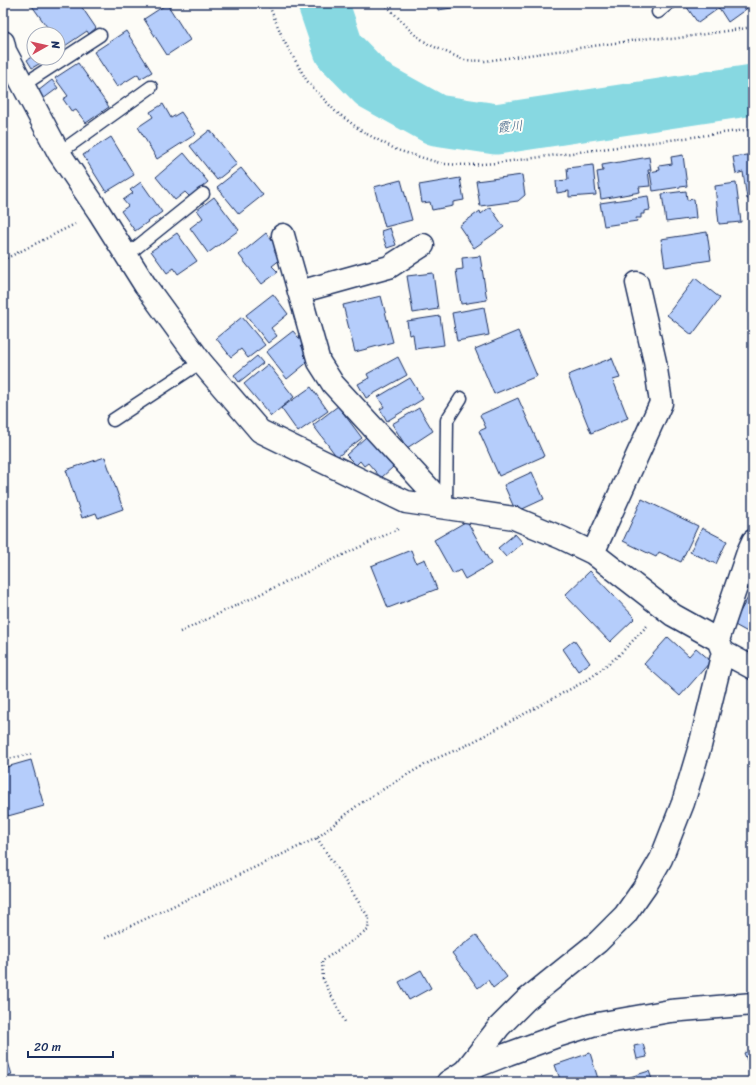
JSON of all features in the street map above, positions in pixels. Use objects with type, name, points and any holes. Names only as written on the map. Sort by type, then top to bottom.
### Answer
[{"type":"street","points":[[3,42],[5,51],[59,153],[99,212],[145,285],[201,362],[260,431],[406,502],[514,518],[562,538],[593,554],[673,615],[753,668]]},
{"type":"street","points":[[283,235],[319,362],[333,384],[446,507]]},
{"type":"street","points":[[298,292],[389,267],[424,245]]},
{"type":"street","points":[[593,554],[661,403],[655,362],[637,283]]},
{"type":"street","points":[[457,1077],[498,1027],[526,1000],[598,942],[625,915],[646,885],[661,859],[683,803],[700,746],[721,646],[748,552],[753,541]]},
{"type":"street","points":[[457,1077],[560,1035],[592,1026],[670,1011],[753,1004]]},
{"type":"lane","points":[[658,12],[669,3]]},
{"type":"lane","points":[[23,85],[100,35]]},
{"type":"lane","points":[[59,153],[151,87]]},
{"type":"lane","points":[[127,255],[204,194]]},
{"type":"lane","points":[[113,420],[201,362]]},
{"type":"lane","points":[[446,507],[447,420],[461,398]]},
{"type":"path","points":[[268,3],[284,41],[307,81],[335,111],[363,132],[397,150],[443,164],[469,165],[496,163],[753,129]]},
{"type":"path","points":[[384,3],[418,37],[428,44],[464,60],[485,61],[651,38],[672,39],[753,27]]},
{"type":"path","points":[[3,260],[99,212]]},
{"type":"path","points":[[180,632],[404,527]]},
{"type":"path","points":[[105,938],[317,838],[358,805],[403,777],[589,679],[618,656],[665,609]]},
{"type":"path","points":[[3,760],[31,754]]},
{"type":"path","points":[[317,838],[369,918],[368,930],[322,961],[323,979],[346,1024]]},
{"type":"building","points":[[30,3],[79,3],[96,28],[89,34],[87,31],[66,45],[66,26],[46,26]]},
{"type":"building","points":[[437,3],[466,3],[466,6],[438,10]]},
{"type":"building","points":[[684,3],[747,3],[749,7],[728,22],[719,8],[698,23]]},
{"type":"building","points":[[167,4],[190,40],[167,55],[144,19]]},
{"type":"building","points":[[126,31],[152,72],[140,79],[138,74],[117,87],[94,52]]},
{"type":"building","points":[[78,63],[109,107],[86,123],[76,110],[72,112],[63,99],[68,96],[55,78]]},
{"type":"building","points":[[52,80],[58,88],[43,99],[38,91]]},
{"type":"building","points":[[163,104],[171,118],[181,112],[196,134],[157,159],[138,127],[153,117],[150,112]]},
{"type":"building","points":[[210,130],[237,164],[217,180],[190,146]]},
{"type":"building","points":[[111,137],[134,175],[106,192],[83,155]]},
{"type":"building","points":[[184,153],[208,182],[190,197],[185,192],[175,200],[156,177]]},
{"type":"building","points":[[753,154],[753,198],[747,199],[743,172],[736,174],[733,157]]},
{"type":"building","points":[[683,155],[687,186],[653,191],[650,172],[660,170],[659,166],[672,164],[671,157]]},
{"type":"building","points":[[649,157],[651,170],[648,170],[650,186],[639,187],[640,192],[601,199],[597,172],[603,171],[602,165]]},
{"type":"building","points":[[593,165],[596,195],[569,197],[569,191],[557,193],[556,181],[568,180],[567,168]]},
{"type":"building","points":[[241,168],[263,195],[239,214],[217,187]]},
{"type":"building","points":[[522,175],[525,195],[518,201],[480,206],[476,181]]},
{"type":"building","points":[[460,178],[464,200],[453,202],[453,206],[432,210],[430,202],[422,203],[419,185]]},
{"type":"building","points":[[401,180],[412,220],[385,227],[374,187]]},
{"type":"building","points":[[141,182],[162,212],[135,231],[121,211],[128,206],[123,200],[133,193],[130,190]]},
{"type":"building","points":[[736,183],[741,222],[719,224],[715,186]]},
{"type":"building","points":[[686,191],[687,200],[694,199],[696,218],[666,222],[662,194]]},
{"type":"building","points":[[648,196],[650,210],[644,211],[644,214],[641,214],[641,218],[636,218],[637,221],[604,226],[600,203]]},
{"type":"building","points":[[214,197],[239,230],[208,253],[190,228],[203,218],[197,210]]},
{"type":"building","points":[[490,207],[504,227],[474,248],[459,226],[480,211],[481,214]]},
{"type":"building","points":[[390,228],[396,245],[387,248],[381,231]]},
{"type":"building","points":[[707,232],[711,260],[665,267],[661,239]]},
{"type":"building","points":[[177,233],[197,261],[178,274],[174,268],[167,273],[151,251]]},
{"type":"building","points":[[266,233],[277,247],[274,250],[281,259],[272,266],[278,272],[262,284],[239,255]]},
{"type":"building","points":[[480,256],[487,300],[461,304],[456,270],[463,269],[462,258]]},
{"type":"building","points":[[433,273],[438,309],[413,313],[407,276]]},
{"type":"building","points":[[695,278],[720,298],[692,335],[667,315]]},
{"type":"building","points":[[273,294],[288,314],[271,328],[277,336],[268,343],[246,315]]},
{"type":"building","points":[[381,296],[393,342],[355,352],[343,305]]},
{"type":"building","points":[[484,307],[489,335],[457,341],[452,313]]},
{"type":"building","points":[[440,316],[444,345],[415,349],[413,334],[409,335],[407,321]]},
{"type":"building","points":[[242,317],[265,345],[248,358],[241,349],[231,357],[216,338]]},
{"type":"building","points":[[293,331],[303,343],[301,345],[306,352],[303,355],[309,361],[287,379],[266,352]]},
{"type":"building","points":[[518,331],[537,376],[494,394],[475,349]]},
{"type":"building","points":[[257,356],[263,363],[239,382],[234,375]]},
{"type":"building","points":[[398,357],[407,375],[366,398],[358,384],[369,378],[367,374]]},
{"type":"building","points":[[612,358],[620,378],[613,380],[628,418],[591,433],[568,375]]},
{"type":"building","points":[[268,364],[294,397],[271,416],[244,384]]},
{"type":"building","points":[[410,378],[423,399],[387,421],[380,409],[384,407],[378,397]]},
{"type":"building","points":[[311,387],[328,411],[298,432],[281,408]]},
{"type":"building","points":[[518,398],[544,456],[499,476],[479,431],[486,428],[480,415]]},
{"type":"building","points":[[338,406],[362,438],[337,457],[313,425]]},
{"type":"building","points":[[419,408],[433,431],[407,448],[392,424]]},
{"type":"building","points":[[366,437],[393,467],[381,478],[368,463],[364,466],[360,461],[356,465],[346,455]]},
{"type":"building","points":[[105,457],[123,509],[98,518],[96,513],[82,518],[66,470]]},
{"type":"building","points":[[532,472],[544,499],[516,512],[504,485]]},
{"type":"building","points":[[642,499],[698,526],[681,562],[659,552],[656,557],[623,541]]},
{"type":"building","points":[[467,521],[491,564],[465,579],[460,570],[453,574],[434,540]]},
{"type":"building","points":[[702,528],[727,541],[716,564],[690,552]]},
{"type":"building","points":[[515,534],[523,543],[506,557],[498,548]]},
{"type":"building","points":[[411,550],[416,563],[425,559],[437,589],[388,608],[371,566]]},
{"type":"building","points":[[590,571],[635,618],[610,642],[565,595]]},
{"type":"building","points":[[753,589],[753,635],[733,624]]},
{"type":"building","points":[[668,637],[689,656],[696,648],[711,661],[680,696],[644,664]]},
{"type":"building","points":[[574,640],[590,663],[578,671],[563,649]]},
{"type":"building","points":[[31,760],[44,806],[8,816],[3,798],[3,768]]},
{"type":"building","points":[[476,935],[507,977],[493,988],[488,980],[478,988],[452,953]]},
{"type":"building","points":[[421,970],[431,988],[409,1000],[399,982]]},
{"type":"building","points":[[643,1044],[647,1057],[637,1059],[634,1046]]},
{"type":"building","points":[[3,1045],[12,1075],[3,1078]]},
{"type":"building","points":[[753,1049],[753,1074],[744,1053]]},
{"type":"building","points":[[590,1053],[599,1082],[561,1082],[555,1065]]},
{"type":"building","points":[[649,1071],[653,1082],[614,1082]]},
{"type":"waterway","name":"霞川","points":[[323,3],[339,50],[373,85],[436,120],[496,129],[753,90]]}]
